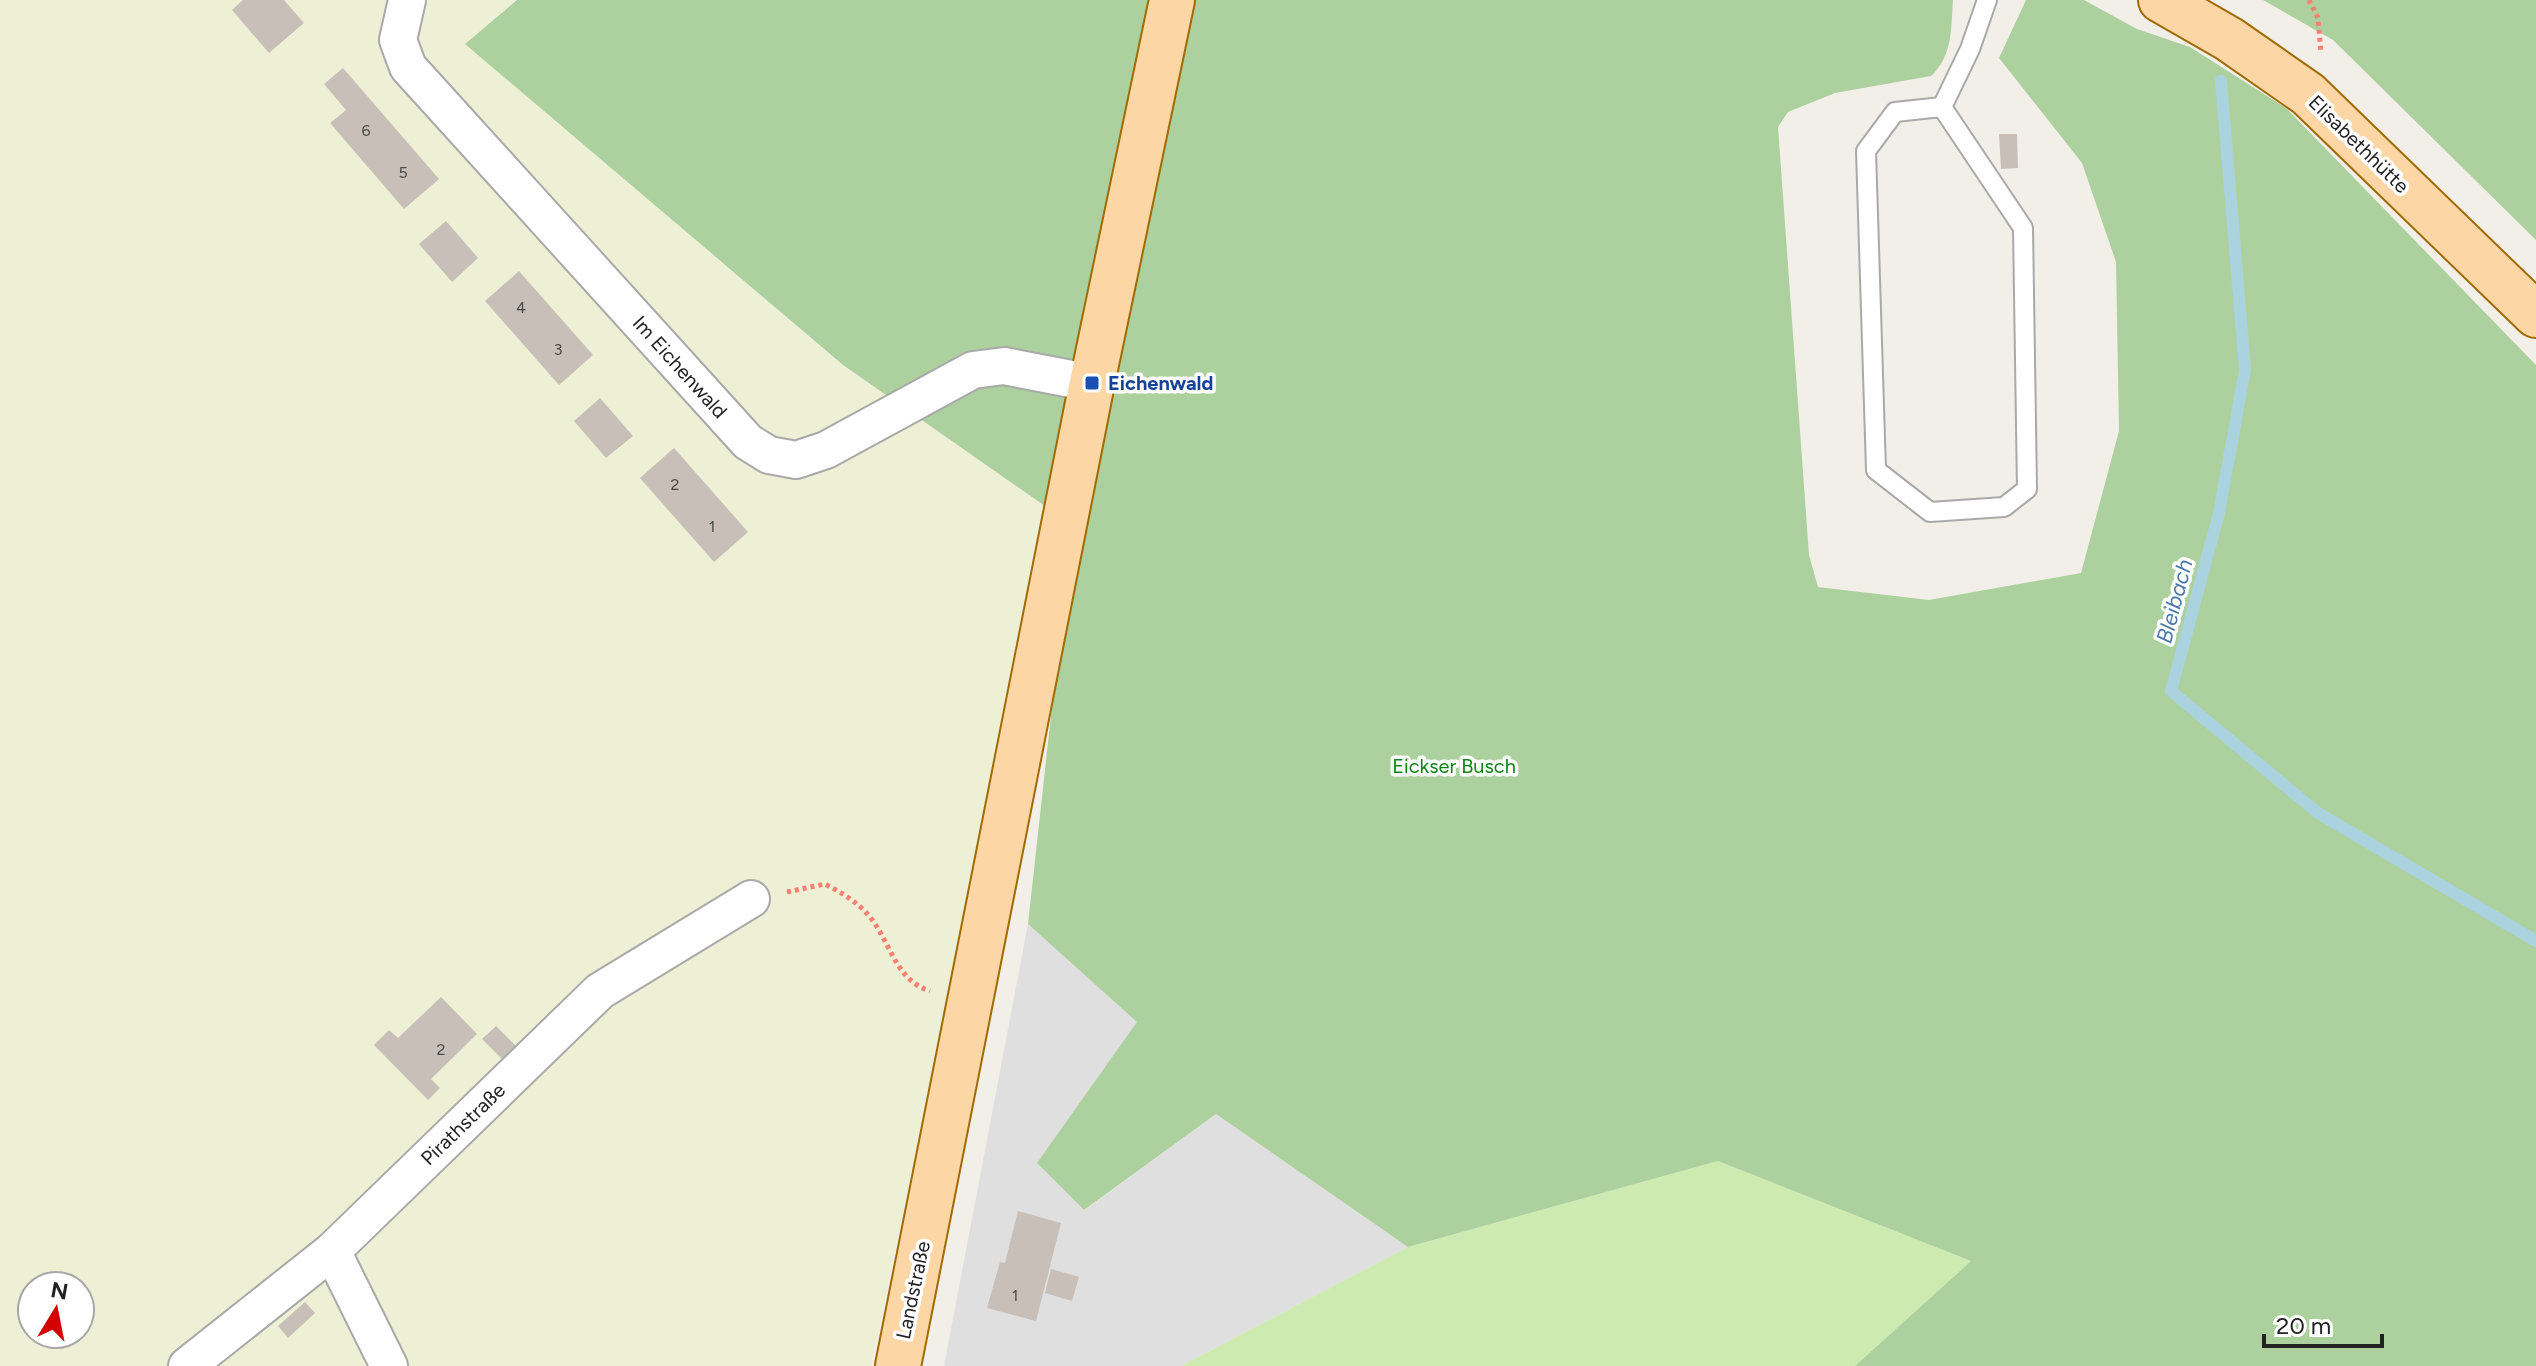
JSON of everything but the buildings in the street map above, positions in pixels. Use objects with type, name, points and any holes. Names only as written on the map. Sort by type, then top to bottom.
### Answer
[{"type":"main road","name":"Landstraße","points":[[898,1366],[1092,383],[1172,0]]},
{"type":"main road","name":"Elisabethhütte","points":[[2173,7],[2229,39],[2308,94],[2536,315]]},
{"type":"street","name":"Im Eichenwald","points":[[407,0],[398,40],[408,67],[748,442],[769,455],[796,460],[826,450],[973,370],[1004,366],[1092,383]]},
{"type":"street","name":"Pirathstraße","points":[[187,1366],[332,1251],[600,991],[751,899]]},
{"type":"street","points":[[332,1251],[389,1366]]},
{"type":"lane","points":[[1942,107],[1970,49],[1987,0]]},
{"type":"lane","points":[[1942,107],[2023,228],[2027,489],[2004,507],[1930,512],[1876,470],[1866,151],[1895,112],[1942,107]]},
{"type":"path","points":[[2309,0],[2318,18],[2321,55]]},
{"type":"path","points":[[751,899],[825,884],[852,899],[875,923],[898,966],[919,987],[970,1002]]},
{"type":"shaded area","points":[[1028,924],[1138,1022],[1038,1163],[1085,1210],[1216,1114],[1408,1247],[1181,1366],[944,1366]]},
{"type":"green space","points":[[0,0],[516,0],[465,44],[842,365],[1072,525],[972,887],[871,1366],[0,1366]]},
{"type":"green space","name":"Eickser Busch","points":[[517,0],[1953,0],[1947,50],[1931,76],[1835,93],[1788,112],[1778,127],[1809,555],[1818,587],[1929,600],[2081,573],[2119,431],[2116,262],[2082,163],[1999,58],[2026,0],[2084,0],[2137,29],[2190,47],[2286,108],[2536,365],[2536,1366],[1855,1366],[1971,1261],[1718,1161],[1408,1247],[1216,1114],[1084,1210],[1037,1163],[1137,1022],[1028,924],[1072,525],[843,365],[465,44]]},
{"type":"green space","points":[[2263,0],[2536,0],[2536,240],[2333,40]]},
{"type":"green space","points":[[1718,1161],[1971,1261],[1855,1366],[1181,1366],[1408,1247]]},
{"type":"waterway","name":"Bleibach","points":[[2221,81],[2245,370],[2219,513],[2171,691],[2318,813],[2536,941]]},
{"type":"place","name":"Eichenwald","points":[[1092,383]]}]
